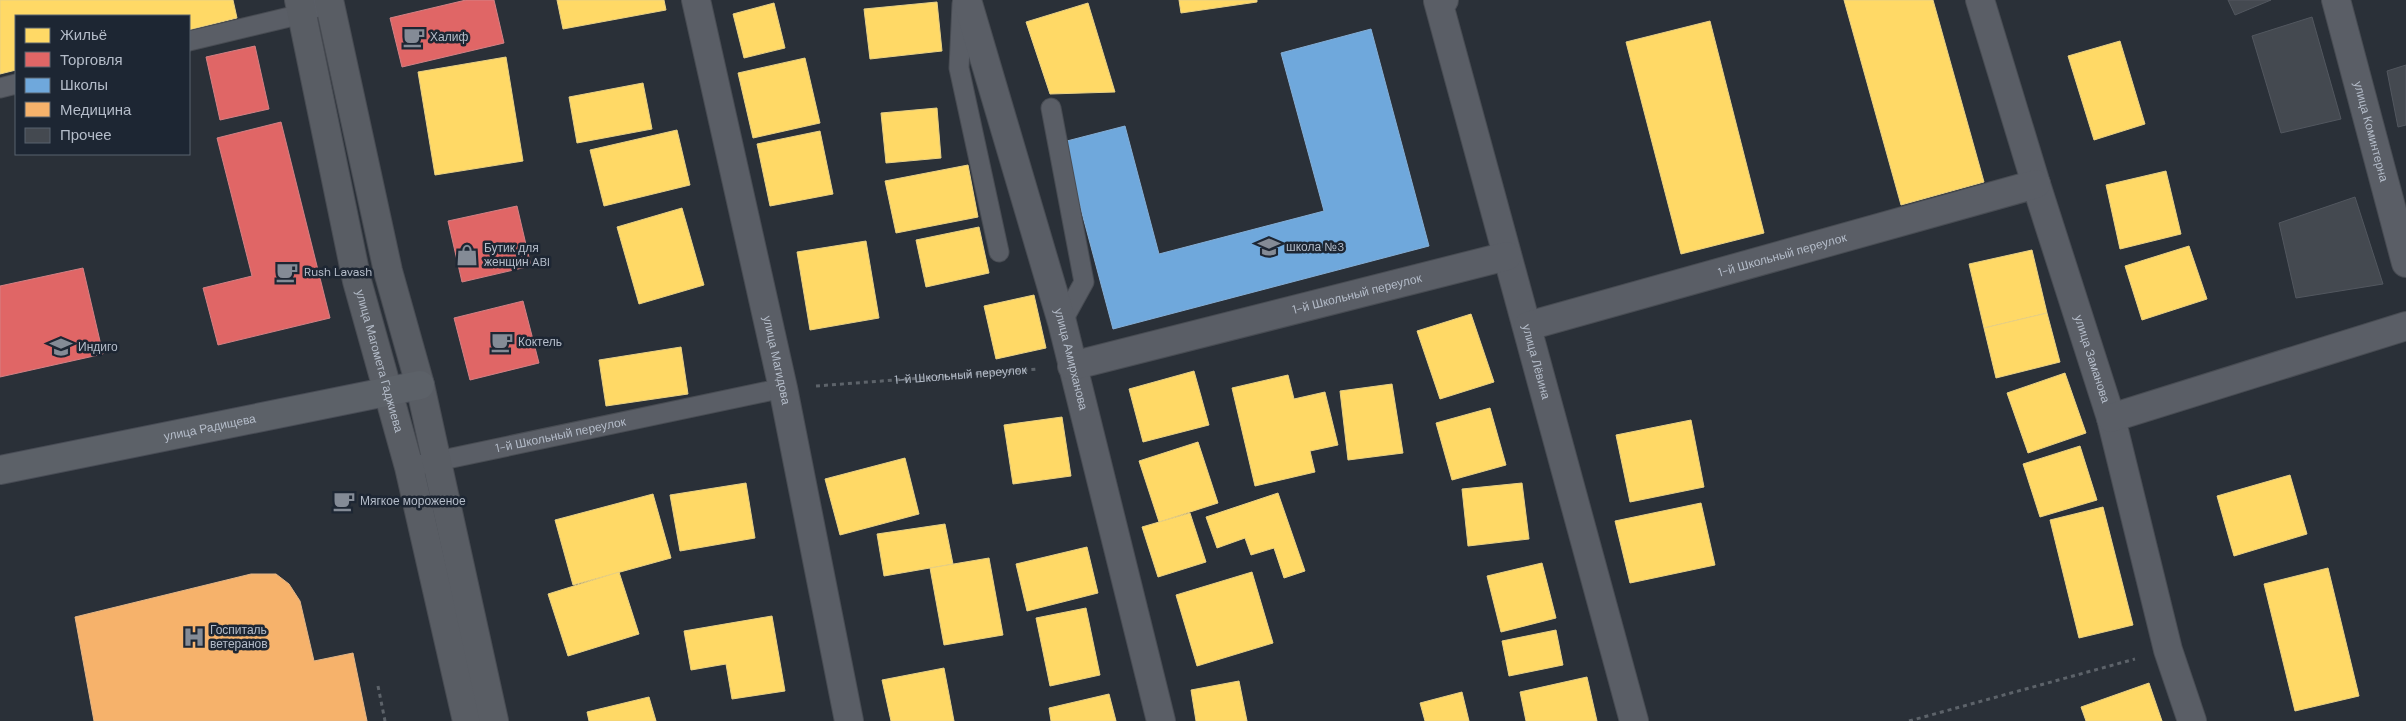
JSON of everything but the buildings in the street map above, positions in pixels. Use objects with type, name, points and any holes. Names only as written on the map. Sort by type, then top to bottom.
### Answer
[{"type":"main road","points":[[329,1],[388,271],[420,385],[494,721]]},
{"type":"main road","name":"улица Магомета Гаджиева","points":[[300,7],[357,281],[408,466],[467,721]]},
{"type":"main road","name":"улица Радищева","points":[[0,470],[420,385]]},
{"type":"street","name":"улица Магидова","points":[[696,0],[783,388],[848,721]]},
{"type":"street","name":"улица Амирханова","points":[[967,0],[1062,322],[1162,721]]},
{"type":"street","name":"улица Лёвина","points":[[1440,0],[1507,256],[1528,326],[1634,721]]},
{"type":"street","name":"улица Заманова","points":[[1980,0],[2036,184],[2111,418],[2168,650],[2192,721]]},
{"type":"street","name":"улица Коминтерна","points":[[2336,0],[2406,263]]},
{"type":"street","name":"1-й Школьный переулок","points":[[1528,326],[2036,184]]},
{"type":"street","name":"1-й Школьный переулок","points":[[1072,366],[1507,256]]},
{"type":"street","points":[[2111,418],[2406,326]]},
{"type":"lane","points":[[962,0],[959,68],[999,252]]},
{"type":"lane","points":[[190,41],[300,7],[329,1]]},
{"type":"lane","points":[[0,88],[15,84]]},
{"type":"lane","points":[[1051,108],[1084,282],[1062,322]]},
{"type":"lane","name":"1-й Школьный переулок","points":[[408,466],[783,388]]},
{"type":"path","name":"1-й Школьный переулок","points":[[783,388],[1072,366]]},
{"type":"path","points":[[1909,721],[2168,650]]},
{"type":"path","points":[[378,686],[385,721]]},
{"type":"place","name":"Халиф","points":[[414,37]]},
{"type":"place","name":"школа №3","points":[[1269,247]]},
{"type":"place","name":"Бутик для женщин ABI","points":[[467,255]]},
{"type":"place","name":"Rush Lavash","points":[[287,272]]},
{"type":"place","name":"Коктель","points":[[502,342]]},
{"type":"place","name":"Индиго","points":[[61,347]]},
{"type":"place","name":"Мягкое мороженое","points":[[344,501]]},
{"type":"place","name":"Госпиталь ветеранов","points":[[194,637]]}]
